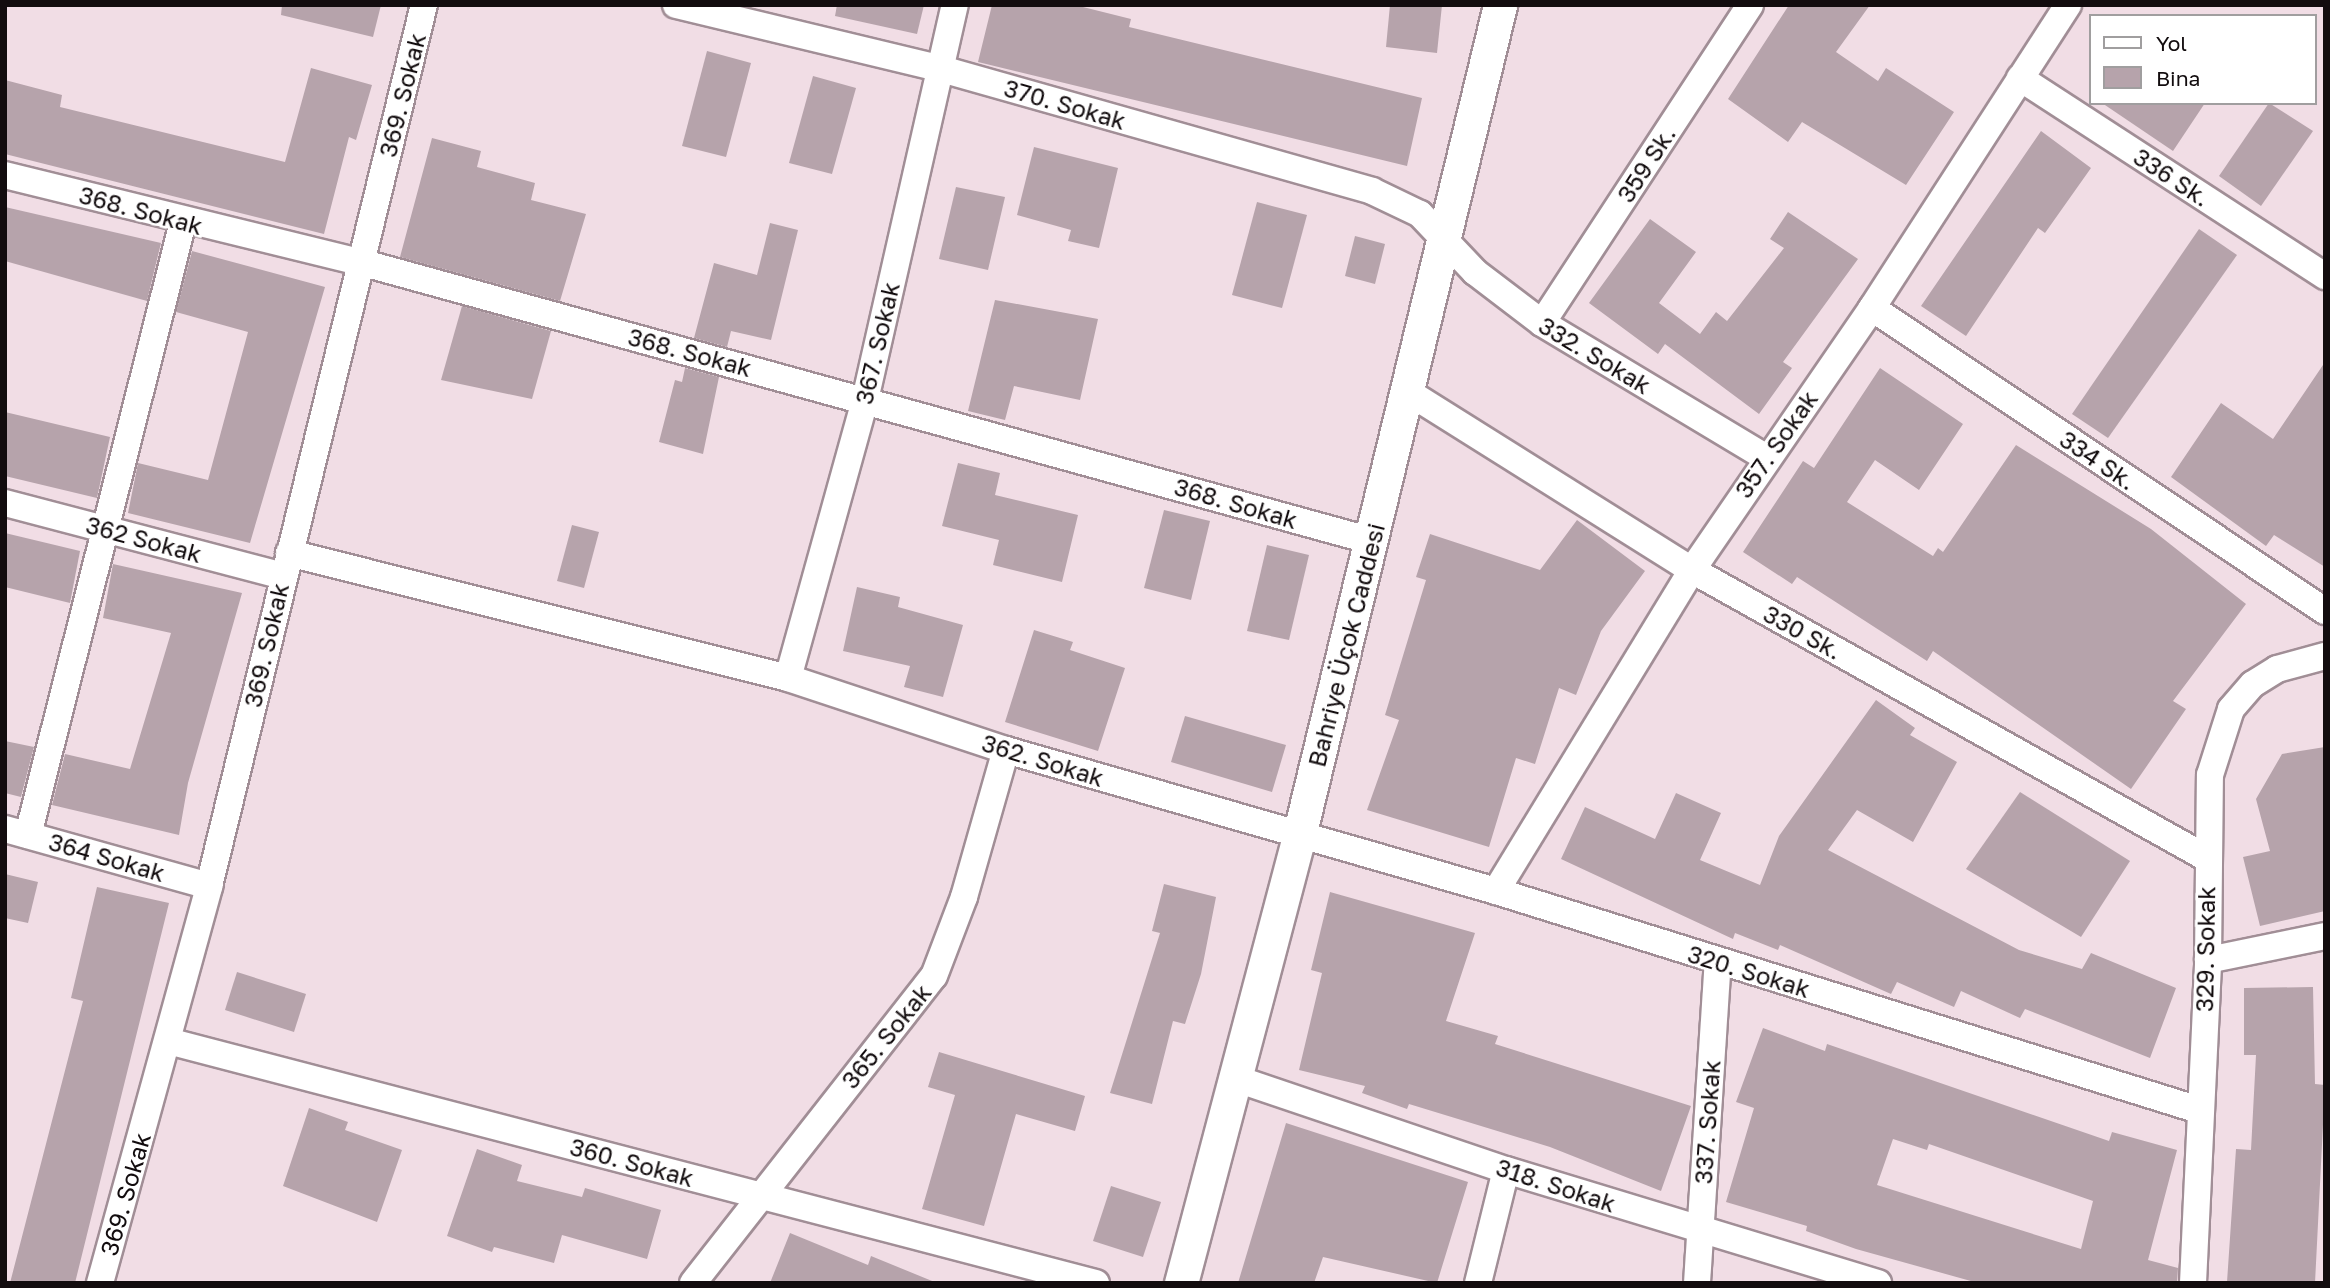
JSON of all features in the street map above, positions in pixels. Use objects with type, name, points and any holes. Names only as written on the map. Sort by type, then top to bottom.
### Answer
[{"type":"street","name":"369. Sokak","points":[[100,1283],[209,886],[424,5]]},
{"type":"street","name":"370. Sokak","points":[[676,5],[938,68],[1371,191],[1420,214],[1441,233]]},
{"type":"street","name":"367. Sokak","points":[[788,678],[865,400],[938,68],[956,5]]},
{"type":"street","name":"Bahriye Üçok Caddesi","points":[[1181,1283],[1299,836],[1408,392],[1441,233],[1500,5]]},
{"type":"street","name":"359 Sk.","points":[[1542,323],[1750,5]]},
{"type":"street","name":"357. Sokak","points":[[1496,891],[1692,570],[1765,457],[1872,308],[2068,5]]},
{"type":"street","name":"336 Sk.","points":[[2020,78],[2325,276]]},
{"type":"street","name":"368. Sokak","points":[[5,175],[183,222],[360,262],[1372,541]]},
{"type":"street","points":[[17,832],[103,528],[183,222]]},
{"type":"street","name":"332. Sokak","points":[[1441,233],[1475,272],[1542,323],[1765,457]]},
{"type":"street","name":"334 Sk.","points":[[1872,308],[2325,611]]},
{"type":"street","name":"330 Sk.","points":[[1408,392],[1692,570],[2206,857]]},
{"type":"street","name":"362 Sokak","points":[[5,503],[103,528],[286,565],[788,678]]},
{"type":"street","name":"329. Sokak","points":[[2193,1283],[2208,960],[2206,857],[2210,775],[2231,709],[2253,684],[2314,658]]},
{"type":"street","name":"362. Sokak","points":[[788,678],[1006,750],[1299,836]]},
{"type":"street","name":"365. Sokak","points":[[693,1283],[759,1195],[934,976],[964,897],[1006,750]]},
{"type":"street","name":"364 Sokak","points":[[17,832],[209,886]]},
{"type":"street","name":"320. Sokak","points":[[1299,836],[1496,891],[2199,1110]]},
{"type":"street","points":[[2208,960],[2325,936]]},
{"type":"street","name":"337. Sokak","points":[[1698,1283],[1718,961]]},
{"type":"street","name":"360. Sokak","points":[[168,1041],[1096,1283]]},
{"type":"street","name":"318. Sokak","points":[[1237,1079],[1506,1170],[1878,1283]]},
{"type":"street","points":[[1478,1283],[1506,1170]]},
{"type":"building","points":[[282,5],[381,5],[373,37],[281,15]]},
{"type":"building","points":[[837,5],[924,5],[917,34],[835,16]]},
{"type":"building","points":[[992,5],[1075,5],[1131,19],[1129,27],[1422,98],[1407,166],[978,62]]},
{"type":"building","points":[[1390,5],[1442,5],[1437,53],[1386,47]]},
{"type":"building","points":[[1789,5],[1870,5],[1836,52],[1878,81],[1886,68],[1954,112],[1906,185],[1802,122],[1788,142],[1728,99]]},
{"type":"building","points":[[707,51],[751,63],[726,157],[682,146]]},
{"type":"building","points":[[311,68],[372,85],[356,140],[349,137],[324,234],[5,154],[5,80],[62,95],[60,107],[285,162]]},
{"type":"building","points":[[813,76],[856,88],[832,174],[789,163]]},
{"type":"building","points":[[2105,105],[2204,105],[2173,151]]},
{"type":"building","points":[[2268,105],[2272,105],[2313,131],[2261,206],[2219,176]]},
{"type":"building","points":[[2041,131],[2091,168],[2045,233],[2038,228],[1966,336],[1921,306]]},
{"type":"building","points":[[432,138],[481,151],[477,167],[535,183],[531,200],[586,214],[560,301],[400,257]]},
{"type":"building","points":[[1034,147],[1118,168],[1099,248],[1068,241],[1071,230],[1017,215]]},
{"type":"building","points":[[956,187],[1005,197],[988,270],[939,259]]},
{"type":"building","points":[[1257,202],[1307,215],[1282,308],[1232,295]]},
{"type":"building","points":[[5,207],[161,243],[147,301],[5,261]]},
{"type":"building","points":[[1788,212],[1858,259],[1783,362],[1792,368],[1759,414],[1665,344],[1658,354],[1589,303],[1650,219],[1696,252],[1659,303],[1700,334],[1716,312],[1727,321],[1784,248],[1770,239]]},
{"type":"building","points":[[770,223],[798,230],[771,340],[731,331],[727,347],[694,338],[714,263],[757,275]]},
{"type":"building","points":[[2199,229],[2237,255],[2108,438],[2072,414]]},
{"type":"building","points":[[1355,236],[1385,244],[1375,284],[1345,276]]},
{"type":"building","points":[[192,251],[325,287],[250,543],[128,513],[138,463],[208,480],[248,332],[176,312]]},
{"type":"building","points":[[995,300],[1098,319],[1080,400],[1014,386],[1005,420],[968,411]]},
{"type":"building","points":[[462,306],[551,331],[532,399],[441,380]]},
{"type":"building","points":[[2325,362],[2325,567],[2274,535],[2266,546],[2171,477],[2221,403],[2273,439]]},
{"type":"building","points":[[685,368],[719,377],[703,454],[659,442],[675,380],[682,382]]},
{"type":"building","points":[[1880,368],[1963,424],[1919,490],[1875,460],[1847,502],[1933,556],[1938,548],[1943,552],[2016,445],[2151,529],[2246,604],[2173,701],[2186,709],[2131,789],[1933,651],[1927,661],[1797,577],[1792,584],[1743,552],[1803,461],[1814,468]]},
{"type":"building","points":[[5,412],[110,437],[97,498],[5,476]]},
{"type":"building","points":[[958,463],[1000,473],[995,495],[1078,515],[1062,582],[993,565],[999,540],[942,526]]},
{"type":"building","points":[[1164,510],[1210,521],[1191,600],[1144,588]]},
{"type":"building","points":[[1577,520],[1645,571],[1601,631],[1576,695],[1559,688],[1535,764],[1516,758],[1489,847],[1367,810],[1399,720],[1385,715],[1426,580],[1416,577],[1430,534],[1540,570]]},
{"type":"building","points":[[572,525],[599,532],[584,588],[557,581]]},
{"type":"building","points":[[5,533],[80,551],[70,603],[5,587]]},
{"type":"building","points":[[1267,545],[1309,555],[1289,640],[1247,631]]},
{"type":"building","points":[[113,564],[242,593],[188,783],[179,835],[52,805],[65,754],[130,769],[171,633],[103,618]]},
{"type":"building","points":[[857,587],[900,597],[898,607],[963,625],[943,697],[904,687],[910,666],[843,651]]},
{"type":"building","points":[[1034,630],[1073,642],[1070,650],[1125,668],[1098,751],[1005,722]]},
{"type":"building","points":[[1876,700],[1915,728],[1910,735],[1957,762],[1913,842],[1857,810],[1828,850],[2019,950],[2082,969],[2091,953],[2176,988],[2150,1058],[2025,1009],[2020,1018],[1961,991],[1954,1007],[1897,982],[1891,994],[1780,945],[1778,950],[1735,933],[1733,939],[1561,859],[1585,807],[1655,839],[1676,793],[1721,813],[1700,860],[1760,885],[1779,836]]},
{"type":"building","points":[[1185,716],[1286,745],[1272,792],[1171,762]]},
{"type":"building","points":[[5,741],[34,747],[21,797],[5,793]]},
{"type":"building","points":[[2325,747],[2325,911],[2260,926],[2243,857],[2270,851],[2256,799],[2282,754]]},
{"type":"building","points":[[2020,792],[2130,861],[2081,937],[1966,869]]},
{"type":"building","points":[[5,874],[38,882],[28,923],[5,918]]},
{"type":"building","points":[[1164,884],[1216,897],[1201,974],[1185,1024],[1173,1021],[1152,1104],[1110,1093],[1160,933],[1152,931]]},
{"type":"building","points":[[97,887],[169,903],[75,1283],[10,1283],[83,1001],[71,998]]},
{"type":"building","points":[[1330,892],[1475,933],[1446,1021],[1498,1036],[1495,1044],[1691,1106],[1661,1191],[1550,1147],[1409,1104],[1407,1109],[1362,1093],[1365,1086],[1299,1070],[1322,973],[1311,970]]},
{"type":"building","points":[[237,972],[306,994],[294,1032],[225,1010]]},
{"type":"building","points":[[2313,987],[2315,1084],[2325,1085],[2315,1283],[2227,1282],[2236,1149],[2251,1150],[2256,1055],[2244,1055],[2244,988]]},
{"type":"building","points":[[1763,1028],[1825,1051],[1827,1044],[2109,1141],[2112,1132],[2177,1150],[2148,1260],[2178,1268],[2177,1283],[1978,1283],[1856,1249],[1806,1231],[1807,1226],[1726,1202],[1754,1108],[1736,1102]],"holes":[[[1893,1139],[1927,1150],[1929,1144],[2093,1201],[2081,1249],[1877,1185]]]},
{"type":"building","points":[[939,1052],[1085,1096],[1075,1131],[1016,1114],[984,1226],[922,1209],[955,1095],[928,1087]]},
{"type":"building","points":[[309,1108],[348,1122],[345,1130],[402,1150],[377,1222],[283,1186]]},
{"type":"building","points":[[1286,1123],[1468,1182],[1437,1283],[1323,1257],[1314,1283],[1238,1283]]},
{"type":"building","points":[[477,1149],[522,1165],[517,1181],[582,1197],[585,1188],[661,1210],[647,1259],[562,1235],[554,1263],[494,1247],[492,1252],[447,1236]]},
{"type":"building","points":[[1111,1186],[1161,1202],[1143,1257],[1093,1241]]},
{"type":"building","points":[[790,1233],[868,1265],[871,1256],[937,1283],[770,1283]]}]
